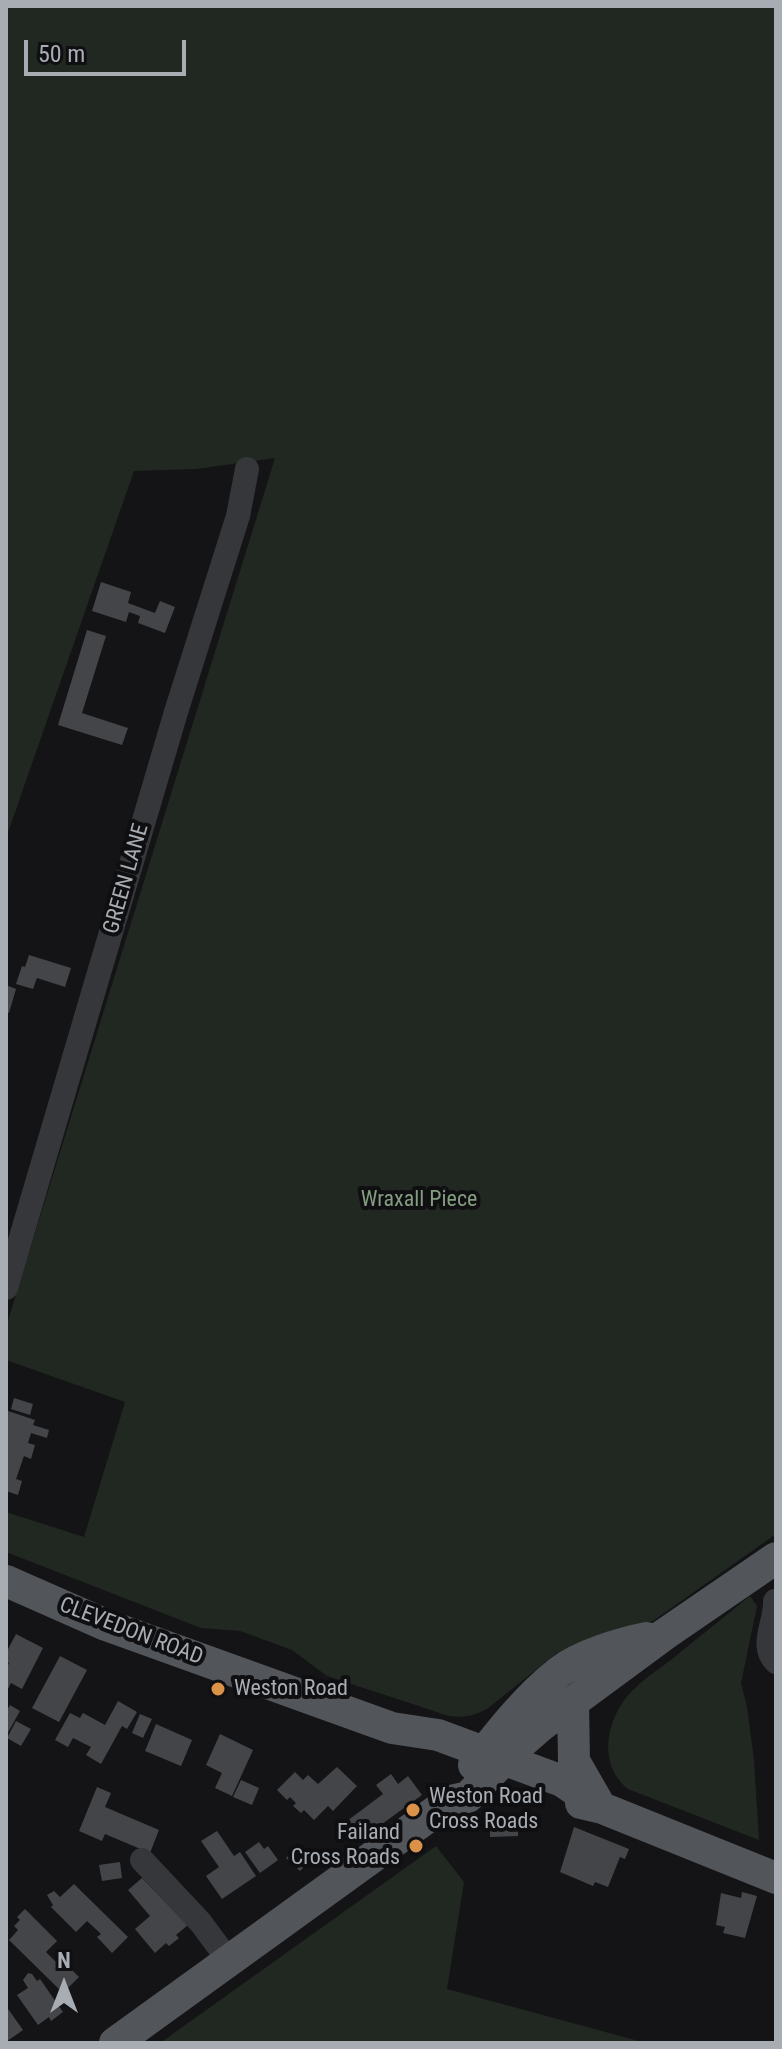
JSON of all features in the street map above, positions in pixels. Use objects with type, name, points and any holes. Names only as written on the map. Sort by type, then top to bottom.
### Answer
[{"type":"main road","points":[[115,2043],[450,1801],[457,1787],[487,1763],[767,1564]]},
{"type":"main road","name":"CLEVEDON ROAD","points":[[6,1581],[106,1625],[392,1728],[425,1750],[562,1781],[602,1808],[776,1878]]},
{"type":"main road","points":[[487,1763],[519,1710],[560,1670],[594,1654],[665,1634]]},
{"type":"main road","points":[[573,1702],[574,1761],[602,1808]]},
{"type":"street","name":"GREEN LANE","points":[[6,1288],[176,712],[238,516],[247,469]]},
{"type":"street","points":[[767,1564],[776,1602],[767,1647],[768,1654],[776,1662]]},
{"type":"street","points":[[142,1860],[201,1923],[229,1961]]},
{"type":"green space","name":"Wraxall Piece","points":[[6,6],[776,6],[776,1534],[653,1621],[594,1638],[557,1653],[487,1709],[473,1715],[449,1716],[327,1676],[292,1650],[240,1631],[201,1628],[6,1552],[6,1512],[84,1537],[125,1402],[6,1360],[6,1327],[275,458],[196,469],[134,471],[6,838]]},
{"type":"green space","points":[[750,1596],[757,1606],[741,1683],[754,1760],[759,1840],[628,1789],[618,1778],[609,1753],[612,1726],[633,1690]]},
{"type":"green space","points":[[436,1846],[464,1882],[447,1989],[646,2043],[160,2043]]},
{"type":"building","points":[[101,582],[131,592],[128,603],[155,613],[160,601],[175,607],[165,633],[138,623],[140,616],[129,612],[126,622],[92,611]]},
{"type":"building","points":[[87,630],[106,636],[82,713],[128,728],[122,745],[58,725]]},
{"type":"building","points":[[29,955],[71,968],[65,987],[37,978],[33,989],[16,984]]},
{"type":"building","points":[[6,985],[16,989],[9,1013],[6,1012]]},
{"type":"building","points":[[14,1398],[33,1404],[30,1415],[11,1409]]},
{"type":"building","points":[[8,1411],[35,1420],[33,1425],[49,1430],[47,1438],[31,1433],[28,1443],[35,1445],[31,1459],[24,1456],[16,1479],[22,1481],[18,1495],[6,1491]]},
{"type":"building","points":[[16,1634],[43,1648],[22,1689],[11,1683],[6,1693],[9,1663],[6,1662],[6,1653]]},
{"type":"building","points":[[60,1656],[87,1670],[59,1722],[32,1708]]},
{"type":"building","points":[[118,1701],[137,1712],[127,1729],[122,1726],[101,1764],[86,1755],[91,1747],[73,1738],[68,1747],[55,1740],[70,1713],[80,1718],[83,1713],[105,1725]]},
{"type":"building","points":[[10,1705],[20,1711],[6,1736],[6,1712]]},
{"type":"building","points":[[140,1714],[152,1719],[143,1738],[132,1733]]},
{"type":"building","points":[[16,1721],[31,1729],[21,1746],[7,1738]]},
{"type":"building","points":[[156,1724],[192,1740],[181,1766],[145,1751]]},
{"type":"building","points":[[220,1734],[253,1750],[232,1796],[215,1788],[222,1773],[206,1765]]},
{"type":"building","points":[[337,1767],[357,1786],[333,1811],[328,1806],[314,1820],[304,1810],[301,1813],[293,1806],[296,1803],[290,1797],[287,1800],[277,1790],[295,1772],[303,1780],[308,1775],[318,1784]]},
{"type":"building","points":[[391,1774],[398,1784],[408,1776],[422,1795],[371,1832],[369,1830],[359,1837],[347,1821],[383,1794],[376,1785]]},
{"type":"building","points":[[241,1780],[259,1788],[252,1805],[233,1797]]},
{"type":"building","points":[[97,1787],[111,1793],[105,1807],[159,1830],[150,1853],[105,1834],[102,1841],[79,1831]]},
{"type":"building","points":[[513,1818],[513,1826],[518,1826],[518,1836],[490,1837],[490,1819]]},
{"type":"building","points":[[574,1827],[629,1849],[625,1859],[620,1857],[608,1887],[595,1882],[593,1886],[560,1872]]},
{"type":"building","points":[[217,1831],[234,1856],[240,1852],[256,1876],[222,1899],[206,1876],[219,1867],[201,1841]]},
{"type":"building","points":[[259,1842],[264,1849],[268,1846],[278,1860],[260,1873],[245,1852]]},
{"type":"building","points":[[297,1848],[310,1861],[300,1871],[286,1858]]},
{"type":"building","points":[[120,1862],[122,1878],[102,1881],[99,1865]]},
{"type":"building","points":[[142,1878],[188,1925],[176,1935],[179,1938],[169,1946],[166,1943],[155,1953],[135,1929],[150,1916],[128,1890]]},
{"type":"building","points":[[74,1884],[128,1937],[112,1953],[97,1937],[101,1934],[87,1921],[76,1932],[51,1907],[53,1905],[47,1895],[54,1891],[60,1897]]},
{"type":"building","points":[[742,1892],[757,1896],[745,1938],[723,1933],[725,1927],[716,1925],[721,1893],[741,1898]]},
{"type":"building","points":[[25,1909],[57,1941],[46,1952],[60,1966],[64,1962],[79,1977],[63,1993],[9,1940],[18,1930],[14,1926],[20,1920],[17,1917]]},
{"type":"building","points":[[28,1973],[37,1981],[40,1979],[63,2012],[51,2021],[49,2017],[38,2025],[17,1995],[28,1988],[23,1980]]},
{"type":"building","points":[[6,2006],[23,2030],[6,2042]]},
{"type":"place","name":"Weston Road","points":[[218,1689]]},
{"type":"place","name":"Weston Road Cross Roads","points":[[413,1810]]},
{"type":"place","name":"Failand Cross Roads","points":[[416,1846]]}]
